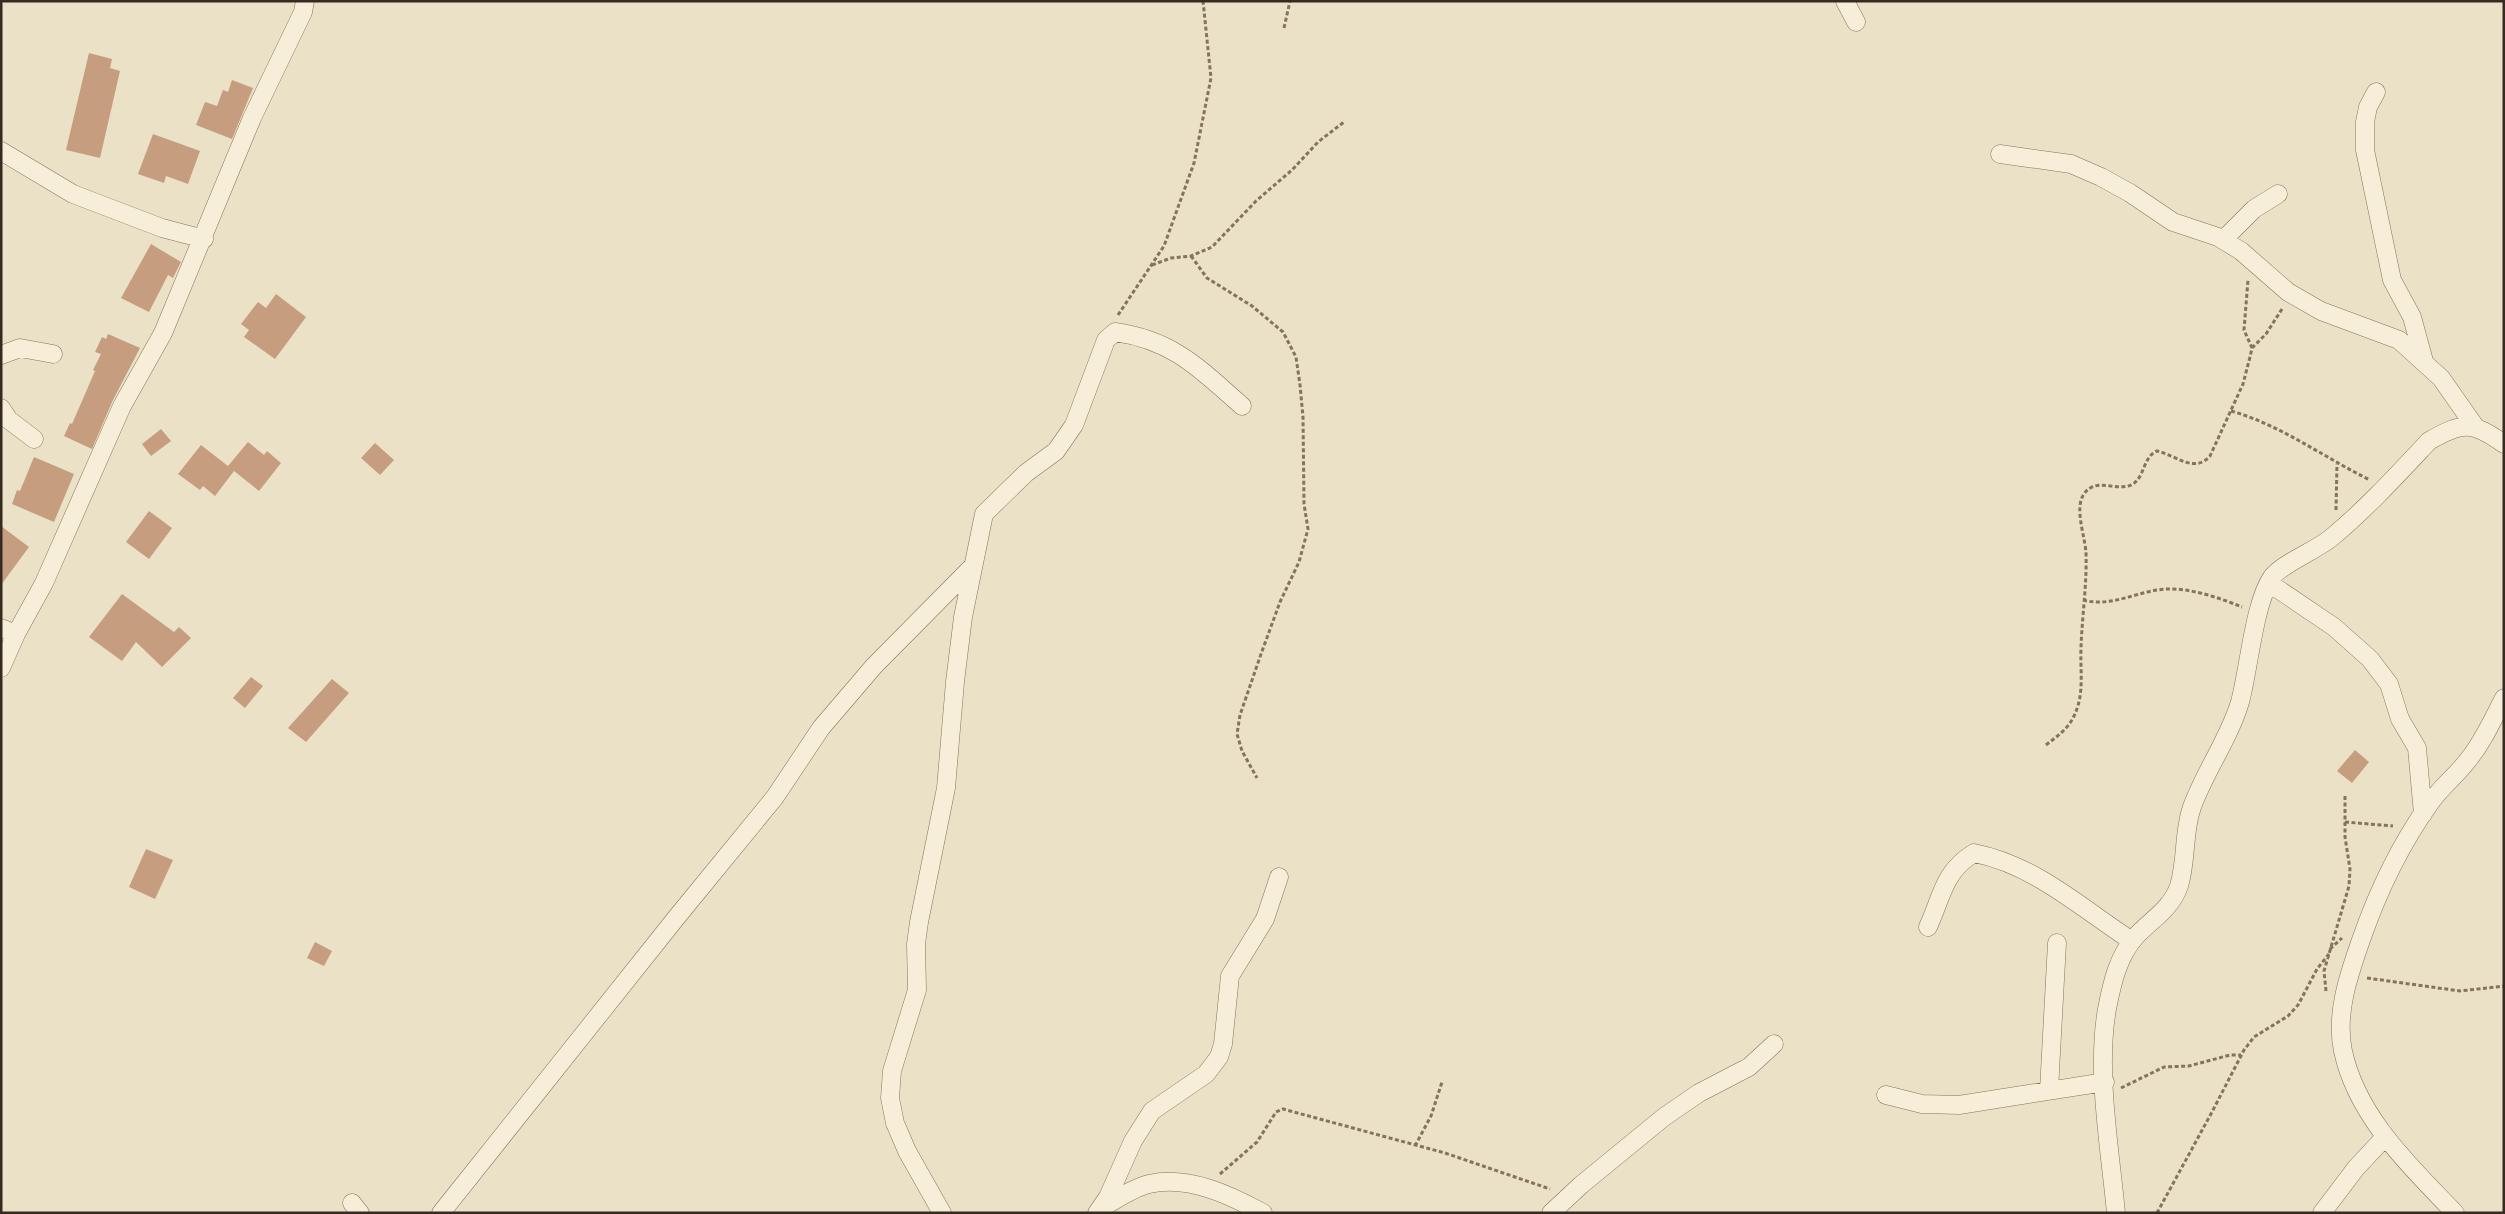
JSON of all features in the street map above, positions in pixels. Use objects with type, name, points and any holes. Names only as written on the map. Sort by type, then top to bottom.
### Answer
[{"type":"street","points":[[1,668],[9,631],[44,583],[122,406],[163,333],[204,239],[252,118],[303,12],[306,1]]},
{"type":"street","points":[[1845,1],[1856,22]]},
{"type":"street","points":[[2376,92],[2368,106],[2364,122],[2365,150],[2392,280],[2412,317],[2424,361]]},
{"type":"street","points":[[1,151],[73,194],[162,228],[204,239]]},
{"type":"street","points":[[2000,154],[2071,164],[2130,193],[2173,222],[2223,240],[2252,259],[2294,296],[2321,312],[2400,340],[2440,378],[2476,428]]},
{"type":"street","points":[[2223,240],[2254,210],[2278,194]]},
{"type":"street","points":[[942,1213],[907,1152],[896,1123],[890,1098],[892,1071],[917,990],[916,944],[919,922],[946,788],[955,682],[973,566],[984,514],[1026,473],[1056,451],[1074,425],[1106,340],[1115,332],[1159,342],[1186,358],[1242,406]]},
{"type":"street","points":[[1,355],[20,348],[53,354]]},
{"type":"street","points":[[1,408],[9,420],[34,439]]},
{"type":"street","points":[[2116,1213],[2103,1054],[2107,1010],[2120,957],[2132,941],[2169,906],[2179,886],[2191,809],[2204,779],[2223,744],[2240,703],[2259,614],[2269,584],[2281,568],[2304,557],[2342,527],[2429,441],[2460,426],[2476,428],[2504,444]]},
{"type":"street","points":[[441,1213],[775,797],[821,728],[874,666],[973,566]]},
{"type":"street","points":[[2269,584],[2334,627],[2370,659],[2389,684],[2400,719],[2417,748],[2420,819]]},
{"type":"street","points":[[2455,1213],[2395,1152],[2363,1103],[2343,1050],[2342,1019],[2349,975],[2375,899],[2400,850],[2431,801],[2469,760],[2504,698]]},
{"type":"street","points":[[1928,927],[1938,906],[1944,883],[1962,860],[1974,852],[2006,862],[2033,874],[2132,941]]},
{"type":"street","points":[[1098,1211],[1108,1196],[1133,1140],[1152,1111],[1206,1074],[1219,1057],[1223,1044],[1230,976],[1265,919],[1279,877]]},
{"type":"street","points":[[2049,1090],[2057,943]]},
{"type":"street","points":[[1552,1213],[1664,1117],[1699,1092],[1749,1067],[1774,1044]]},
{"type":"street","points":[[1886,1095],[1922,1104],[1959,1105],[2049,1090],[2105,1088]]},
{"type":"street","points":[[2322,1213],[2356,1168],[2385,1137]]},
{"type":"street","points":[[1098,1211],[1147,1185],[1166,1181],[1183,1182],[1236,1198],[1263,1213]]},
{"type":"path","points":[[1111,334],[1123,304],[1164,246],[1194,163],[1211,78],[1203,1]]},
{"type":"path","points":[[1284,28],[1290,1]]},
{"type":"path","points":[[1151,266],[1171,258],[1191,256],[1212,247],[1318,142],[1344,122]]},
{"type":"path","points":[[1191,256],[1207,278],[1252,306],[1283,332],[1296,356],[1300,385],[1303,417],[1304,504],[1308,529],[1299,562],[1263,647],[1240,714],[1237,734],[1242,751],[1257,778]]},
{"type":"path","points":[[2252,259],[2245,296],[2244,330],[2252,348]]},
{"type":"path","points":[[2046,745],[2061,734],[2072,719],[2079,702],[2082,682],[2080,650],[2086,554],[2081,512],[2083,495],[2089,488],[2098,485],[2124,487],[2132,485],[2137,481],[2152,453],[2157,451],[2193,465],[2203,463],[2210,456],[2243,384],[2252,348],[2266,334],[2279,313],[2294,296]]},
{"type":"path","points":[[2231,411],[2252,417],[2279,429],[2336,464],[2384,487]]},
{"type":"path","points":[[2336,464],[2335,502],[2342,527]]},
{"type":"path","points":[[2084,600],[2105,601],[2168,589],[2218,599],[2259,614]]},
{"type":"path","points":[[2342,1019],[2332,1006],[2325,989],[2324,972],[2349,886],[2350,869],[2345,822],[2345,796]]},
{"type":"path","points":[[2345,822],[2385,826],[2420,819]]},
{"type":"path","points":[[2156,1213],[2200,1136],[2241,1055],[2254,1036],[2288,1016],[2298,1005],[2317,969],[2329,954]]},
{"type":"path","points":[[2349,975],[2387,982],[2460,991],[2504,986]]},
{"type":"path","points":[[2105,1088],[2164,1067],[2189,1066],[2230,1055],[2241,1055]]},
{"type":"path","points":[[1415,1146],[1431,1116],[1442,1082]]},
{"type":"path","points":[[1210,1190],[1220,1173],[1257,1142],[1276,1112],[1283,1109],[1445,1153],[1570,1196]]},
{"type":"building","points":[[89,53],[112,59],[110,68],[120,71],[100,158],[66,150]]},
{"type":"building","points":[[232,80],[253,88],[232,139],[196,125],[205,102],[217,106],[223,90],[228,92]]},
{"type":"building","points":[[153,134],[200,151],[188,184],[166,176],[164,183],[138,174]]},
{"type":"building","points":[[151,244],[181,262],[173,278],[168,275],[149,312],[121,298]]},
{"type":"building","points":[[276,294],[306,317],[275,359],[244,337],[249,330],[241,324],[258,302],[266,308]]},
{"type":"building","points":[[108,334],[140,348],[112,402],[92,449],[64,436],[70,423],[72,424],[95,371],[93,370],[101,354],[95,352],[102,337],[106,339]]},
{"type":"building","points":[[161,429],[171,441],[151,456],[142,444]]},
{"type":"building","points":[[248,442],[264,455],[267,451],[281,463],[259,491],[234,471],[215,496],[203,486],[200,490],[178,474],[201,445],[228,466]]},
{"type":"building","points":[[375,443],[394,460],[380,475],[361,458]]},
{"type":"building","points":[[34,457],[74,474],[54,522],[12,504],[17,490],[20,491]]},
{"type":"building","points":[[149,511],[172,528],[149,559],[126,542]]},
{"type":"building","points":[[1,526],[29,547],[1,585]]},
{"type":"building","points":[[122,594],[174,632],[179,627],[191,638],[162,667],[136,642],[122,661],[89,637]]},
{"type":"building","points":[[251,677],[263,686],[245,708],[233,698]]},
{"type":"building","points":[[332,679],[349,693],[306,742],[288,728]]},
{"type":"building","points":[[2355,750],[2369,762],[2352,783],[2337,771]]},
{"type":"building","points":[[146,849],[173,860],[155,899],[129,887]]},
{"type":"building","points":[[315,942],[332,951],[324,966],[307,958]]}]
